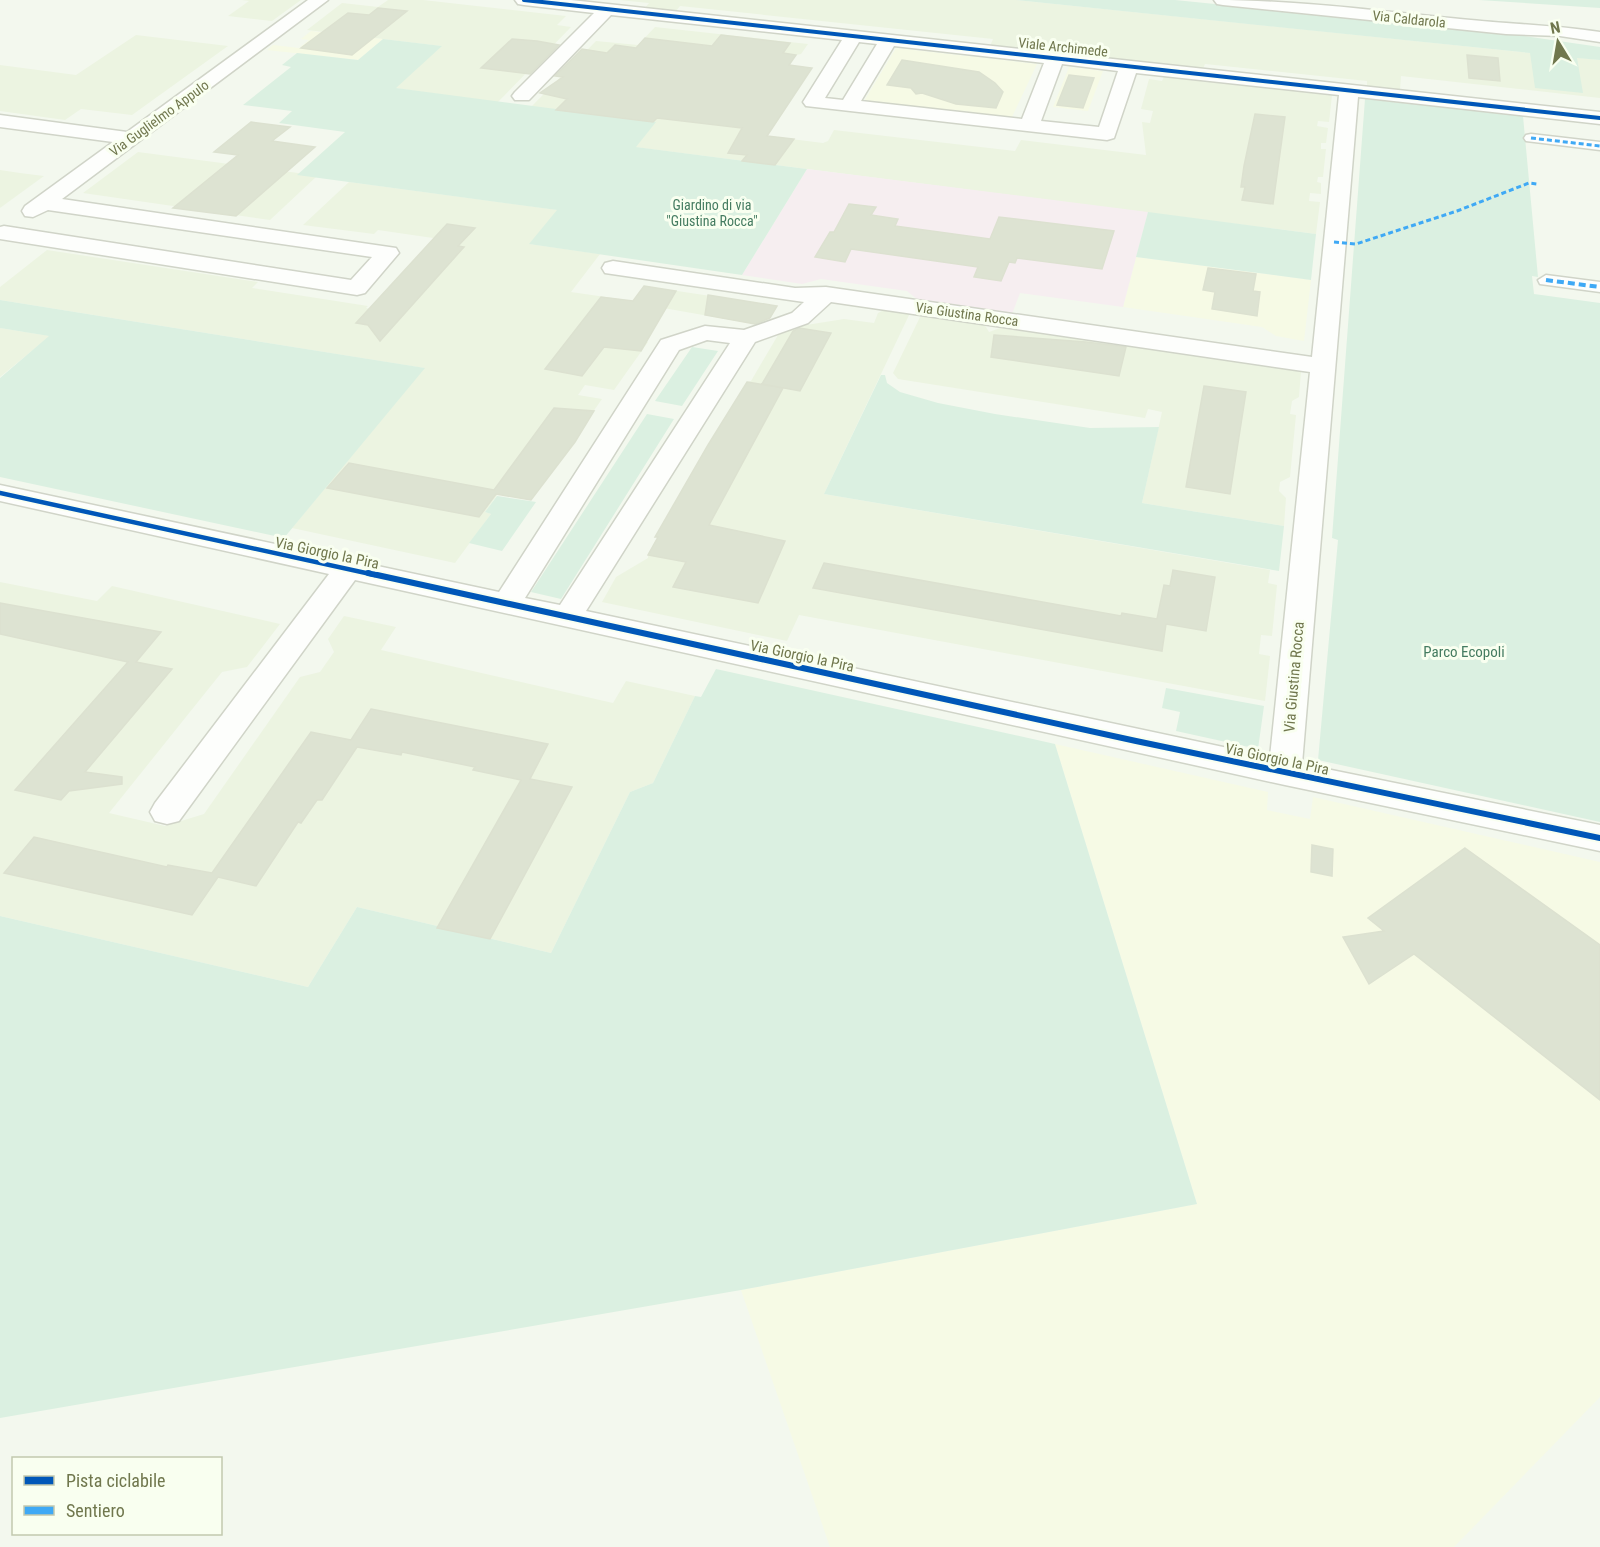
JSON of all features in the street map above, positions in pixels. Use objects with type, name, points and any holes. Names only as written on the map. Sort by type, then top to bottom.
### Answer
[{"type":"street","name":"Via Guglielmo Appulo","points":[[2,234],[319,0]]},
{"type":"street","name":"Viale Archimede","points":[[524,0],[1600,118]]},
{"type":"street","name":"Via Caldarola","points":[[1222,0],[1600,35]]},
{"type":"street","name":"Via Caldarola","points":[[1328,0],[1600,23]]},
{"type":"street","points":[[522,96],[607,9]]},
{"type":"street","name":"Via Caldarola","points":[[1421,9],[1560,31]]},
{"type":"street","points":[[854,36],[813,102],[1107,134],[1129,66]]},
{"type":"street","points":[[849,106],[888,40]]},
{"type":"street","points":[[1029,126],[1055,58]]},
{"type":"street","name":"Via Giustina Rocca","points":[[1285,773],[1349,91]]},
{"type":"street","points":[[0,121],[131,139]]},
{"type":"street","points":[[1531,138],[1600,146]]},
{"type":"street","points":[[0,139],[111,154]]},
{"type":"street","points":[[2,234],[357,288],[388,253],[44,203]]},
{"type":"street","name":"Via Giustina Rocca","points":[[613,268],[795,295],[826,294],[1322,366]]},
{"type":"street","points":[[1546,280],[1600,287]]},
{"type":"street","points":[[506,603],[670,345],[705,333],[746,337],[800,318],[826,294]]},
{"type":"street","points":[[567,617],[746,337]]},
{"type":"street","name":"Via Giorgio la Pira","points":[[0,493],[1285,773],[1600,838]]},
{"type":"street","points":[[167,812],[348,570]]},
{"type":"shaded area","points":[[242,0],[301,0],[272,21],[228,16],[249,1]]},
{"type":"shaded area","points":[[388,0],[423,0],[566,16],[557,25],[571,27],[497,103],[395,88],[441,46],[307,30],[342,3],[378,7]]},
{"type":"shaded area","points":[[619,0],[1016,0],[1600,60],[1600,98],[1401,76],[1400,90],[1367,86],[1367,81],[1205,64],[1203,69],[990,46],[993,39],[680,6],[676,11],[645,8],[649,3]]},
{"type":"shaded area","points":[[655,27],[808,44],[789,65],[812,68],[767,136],[823,143],[828,141],[834,130],[1015,151],[1021,140],[1146,155],[1142,122],[1150,123],[1153,111],[1141,109],[1149,79],[1162,81],[1164,77],[1332,95],[1329,122],[1318,121],[1317,126],[1328,128],[1326,143],[1321,143],[1321,149],[1326,149],[1323,177],[1318,177],[1317,182],[1321,183],[1321,194],[1310,193],[1309,201],[1320,202],[1316,234],[635,147],[655,122],[531,107],[596,41],[638,45]]},
{"type":"shaded area","points":[[311,31],[383,39],[358,60],[267,50],[273,45],[299,48],[309,40],[301,39]]},
{"type":"shaded area","points":[[136,35],[228,46],[132,115],[81,109],[65,120],[0,111],[0,65],[76,75]]},
{"type":"shaded area","points":[[896,48],[1037,64],[1011,119],[864,101]]},
{"type":"shaded area","points":[[1069,67],[1103,71],[1088,111],[1053,107]]},
{"type":"shaded area","points":[[138,152],[316,177],[270,220],[83,193]]},
{"type":"shaded area","points":[[807,169],[1148,212],[1123,307],[1020,293],[1012,314],[918,300],[907,291],[821,279],[802,284],[742,275]]},
{"type":"shaded area","points":[[0,170],[20,173],[44,176],[0,208]]},
{"type":"shaded area","points":[[349,182],[558,210],[530,244],[600,254],[571,292],[633,301],[644,286],[777,306],[766,326],[635,303],[611,336],[648,342],[614,390],[585,385],[578,395],[602,399],[531,500],[498,494],[485,512],[491,514],[455,563],[292,528],[424,368],[0,300],[0,287],[47,250],[258,282],[252,288],[368,306],[366,308],[383,311],[434,243],[433,238],[378,230],[374,234],[303,225]]},
{"type":"shaded area","points":[[1136,257],[1311,280],[1304,341],[1276,336],[1262,327],[1123,307]]},
{"type":"shaded area","points":[[884,310],[910,313],[824,494],[1270,570],[1268,583],[1277,585],[1272,636],[1261,635],[1259,654],[1270,656],[1265,701],[799,615],[787,641],[602,602],[616,577],[648,558],[648,554],[747,382],[751,381],[778,335],[800,326],[844,319],[874,323],[878,313]]},
{"type":"shaded area","points":[[921,315],[984,324],[989,332],[1000,328],[1301,371],[1299,397],[1292,401],[1290,414],[1296,415],[1290,477],[1280,482],[1279,491],[1286,498],[1284,526],[1142,503],[1162,412],[1148,409],[1145,418],[898,379],[893,373]]},
{"type":"shaded area","points":[[0,328],[50,336],[0,377]]},
{"type":"shaded area","points":[[0,582],[97,601],[112,586],[280,624],[247,667],[222,672],[109,813],[165,826],[204,814],[300,677],[320,672],[334,652],[328,639],[344,616],[396,627],[381,650],[613,703],[626,681],[695,696],[653,783],[630,792],[551,953],[357,907],[308,987],[0,916]]},
{"type":"shaded area","points":[[1055,744],[1268,792],[1267,810],[1310,819],[1313,797],[1600,862],[1600,1397],[1454,1547],[830,1547],[741,1290],[1197,1204]]},
{"type":"green space","points":[[1016,0],[1175,0],[1504,33],[1600,47],[1600,60],[1577,58],[1583,93],[1535,88],[1530,53]]},
{"type":"green space","points":[[1479,0],[1600,0],[1600,8]]},
{"type":"green space","name":"Giardino di via \"Giustina Rocca\"","points":[[383,39],[442,46],[396,88],[656,122],[636,147],[807,169],[742,275],[529,244],[557,210],[297,175],[345,132],[279,123],[292,111],[243,105],[291,67],[282,65],[297,53],[358,60]]},
{"type":"green space","name":"Parco Ecopoli","points":[[1365,99],[1523,116],[1538,277],[1532,276],[1534,294],[1600,303],[1600,822],[1318,760],[1338,540],[1332,538]]},
{"type":"green space","points":[[1148,212],[1316,234],[1311,280],[1136,257]]},
{"type":"green space","points":[[0,300],[425,368],[284,538],[0,477],[0,378],[49,336],[0,328]]},
{"type":"green space","points":[[692,347],[718,351],[682,406],[655,401]]},
{"type":"green space","points":[[881,375],[885,375],[887,383],[900,392],[938,403],[995,414],[1090,428],[1159,427],[1142,503],[1284,526],[1279,571],[824,494]]},
{"type":"green space","points":[[647,414],[674,419],[561,599],[531,592]]},
{"type":"green space","points":[[497,496],[536,502],[502,551],[469,543],[491,514],[485,512]]},
{"type":"green space","points":[[716,669],[1055,744],[1197,1204],[741,1290],[0,1418],[0,916],[308,987],[357,907],[551,953],[630,792],[653,783],[695,696],[701,697]]},
{"type":"green space","points":[[1166,688],[1264,706],[1258,749],[1176,731],[1180,712],[1162,708]]},
{"type":"building","points":[[378,8],[407,11],[352,55],[301,48],[348,13],[369,15]]},
{"type":"building","points":[[721,35],[790,43],[783,53],[796,55],[789,65],[812,68],[767,136],[794,139],[775,165],[742,161],[747,155],[728,153],[742,128],[657,118],[653,122],[556,110],[567,99],[540,93],[563,77],[555,76],[582,49],[607,53],[615,45],[636,48],[645,38],[712,46]]},
{"type":"building","points":[[512,39],[559,45],[530,74],[481,68]]},
{"type":"building","points":[[1467,55],[1498,58],[1500,81],[1469,78]]},
{"type":"building","points":[[902,60],[979,72],[1003,92],[996,108],[956,104],[922,93],[916,94],[911,88],[887,85]]},
{"type":"building","points":[[1069,75],[1094,78],[1083,108],[1057,105]]},
{"type":"building","points":[[1255,114],[1285,117],[1273,204],[1242,200],[1245,187],[1241,187],[1244,166]]},
{"type":"building","points":[[251,122],[290,127],[272,141],[315,147],[236,216],[173,208],[238,155],[214,152]]},
{"type":"building","points":[[849,204],[876,207],[871,215],[898,219],[895,226],[990,239],[999,217],[1114,231],[1102,269],[1017,258],[1015,263],[1009,262],[1001,281],[974,277],[978,267],[851,249],[845,262],[815,257],[830,232],[834,232]]},
{"type":"building","points":[[447,224],[475,228],[458,246],[464,247],[380,341],[368,325],[356,323]]},
{"type":"building","points":[[1208,268],[1256,274],[1253,291],[1260,292],[1257,316],[1212,309],[1215,292],[1203,290]]},
{"type":"building","points":[[644,286],[676,291],[641,351],[604,347],[582,376],[545,369],[601,297],[633,301]]},
{"type":"building","points":[[708,295],[777,306],[770,318],[755,324],[705,315]]},
{"type":"building","points":[[799,328],[831,333],[800,391],[762,384],[793,331]]},
{"type":"building","points":[[994,335],[1126,347],[1119,376],[991,357]]},
{"type":"building","points":[[747,382],[783,388],[709,525],[785,541],[758,603],[673,587],[686,562],[648,555],[658,537],[655,537]]},
{"type":"building","points":[[1204,386],[1246,392],[1230,494],[1186,487]]},
{"type":"building","points":[[554,408],[594,411],[575,442],[531,500],[496,494],[479,517],[327,488],[349,463],[494,490]]},
{"type":"building","points":[[824,563],[1121,616],[1122,613],[1157,619],[1164,585],[1170,586],[1173,570],[1215,577],[1206,631],[1166,624],[1162,651],[813,588]]},
{"type":"building","points":[[0,603],[161,632],[136,662],[172,669],[85,772],[122,777],[122,784],[69,791],[61,800],[15,790],[128,662],[0,634]]},
{"type":"building","points":[[371,709],[548,744],[530,779],[572,787],[490,939],[437,928],[521,780],[473,770],[475,767],[402,752],[401,755],[357,747],[322,800],[317,800],[301,823],[298,822],[256,886],[218,877],[192,915],[4,873],[34,837],[167,867],[168,865],[212,873],[311,732],[351,740]]},
{"type":"building","points":[[1312,845],[1333,849],[1332,876],[1311,872]]},
{"type":"building","points":[[1465,848],[1600,945],[1600,1100],[1414,954],[1369,984],[1343,937],[1384,931],[1368,918]]},
{"type":"marked path","points":[[1531,138],[1600,146]]},
{"type":"marked path","points":[[1334,242],[1356,244],[1457,211],[1529,183],[1537,184]]},
{"type":"marked path","points":[[1546,280],[1600,287]]},
{"type":"cycle path","points":[[524,0],[1600,118]]},
{"type":"cycle path","points":[[0,493],[1136,741],[1600,838]]}]
